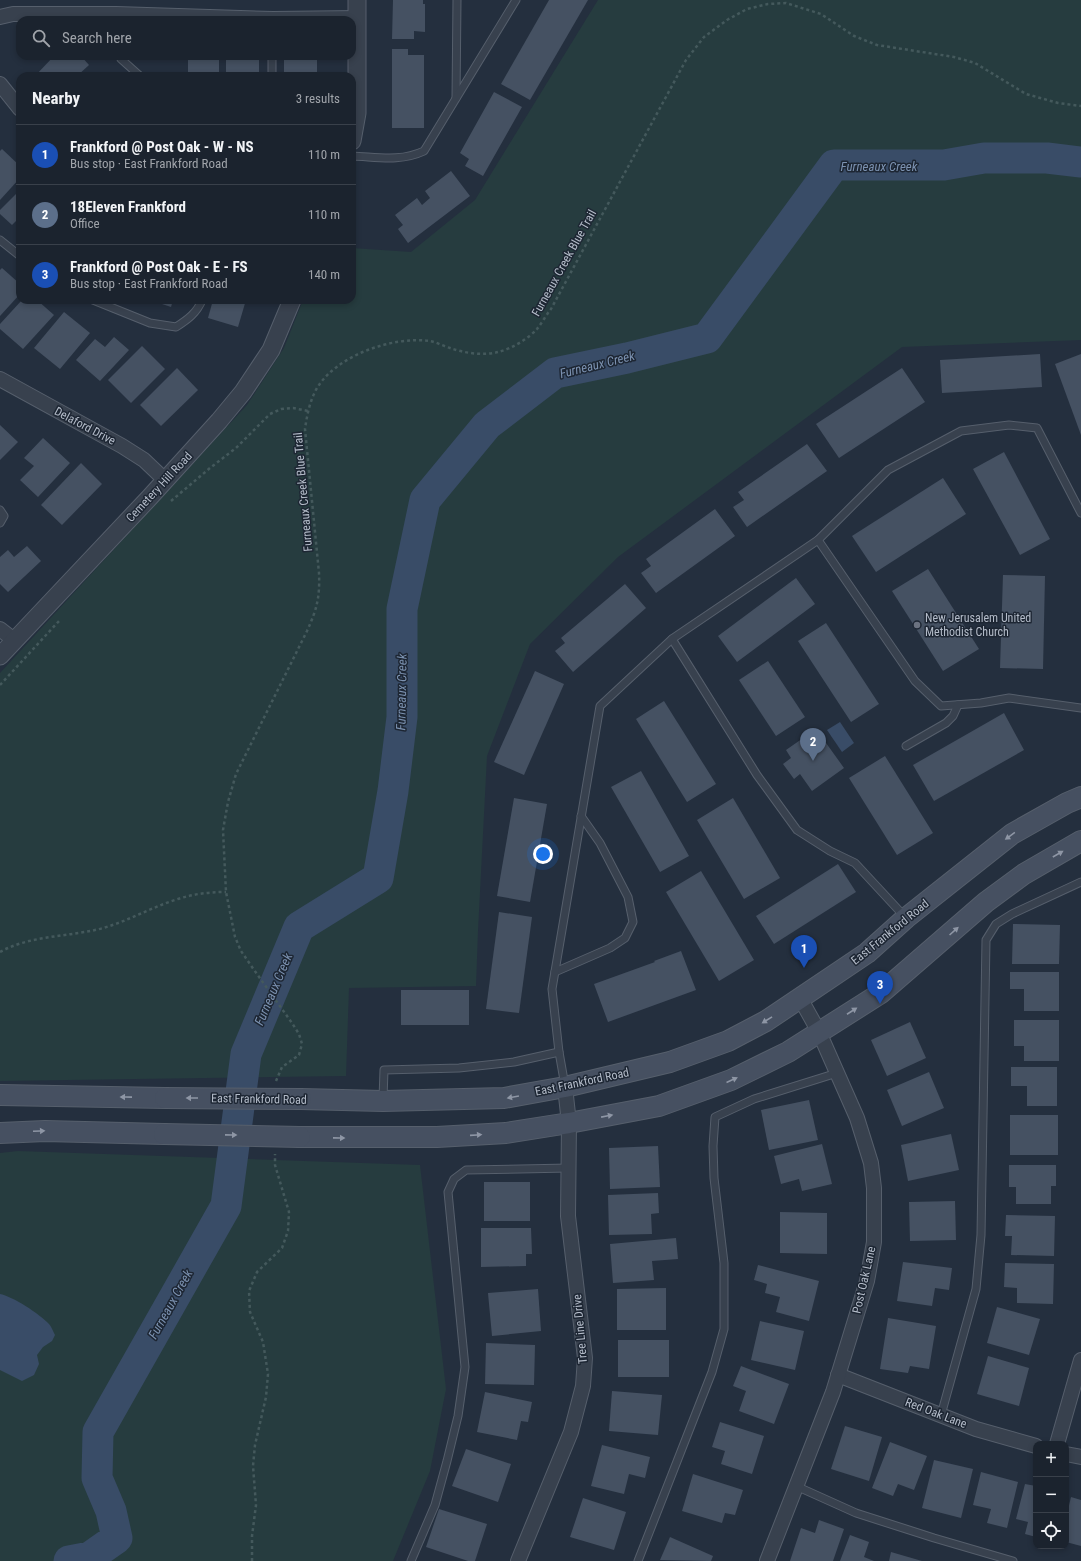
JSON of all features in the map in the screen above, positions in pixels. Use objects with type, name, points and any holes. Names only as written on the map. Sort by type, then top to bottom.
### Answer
[{"type":"main road","name":"East Frankford Road","points":[[0,1095],[383,1100],[504,1098],[565,1087],[670,1062],[728,1041],[766,1021],[867,953],[906,918],[1012,834],[1067,803],[1081,797]]},
{"type":"main road","points":[[0,1133],[45,1131],[300,1137],[437,1137],[506,1132],[569,1123],[659,1106],[724,1083],[788,1052],[881,993],[986,902],[1024,874],[1081,841]]},
{"type":"street","points":[[356,122],[358,113],[358,0]]},
{"type":"street","points":[[0,17],[13,14],[82,16]]},
{"type":"street","points":[[0,84],[16,104]]},
{"type":"street","name":"Cemetery Hill Road","points":[[0,656],[165,480],[219,421],[243,392],[271,350],[290,304]]},
{"type":"street","name":"Delaford Drive","points":[[0,380],[122,446],[144,460],[165,480]]},
{"type":"street","points":[[0,629],[14,640]]},
{"type":"street","name":"Post Oak Lane","points":[[767,1561],[833,1392],[867,1282],[874,1242],[874,1188],[871,1163],[857,1118],[819,1032],[800,998]]},
{"type":"street","name":"Tree Line Drive","points":[[518,1561],[571,1432],[583,1386],[585,1358],[568,1216],[569,1123],[565,1087]]},
{"type":"street","points":[[1058,1441],[1081,1360]]},
{"type":"street","name":"Red Oak Lane","points":[[838,1375],[976,1429],[1033,1445]]},
{"type":"street","points":[[1069,1454],[1081,1456]]},
{"type":"lane","points":[[456,98],[457,0]]},
{"type":"lane","points":[[356,156],[396,159],[413,156],[424,151],[516,0]]},
{"type":"lane","points":[[122,60],[136,72]]},
{"type":"lane","points":[[272,60],[272,72]]},
{"type":"lane","points":[[0,240],[16,253]]},
{"type":"lane","points":[[103,304],[150,323],[176,327],[188,319],[198,309],[200,304]]},
{"type":"lane","points":[[565,1087],[559,1052],[552,989],[600,706],[672,639],[818,540],[888,470],[961,431],[1009,425],[1037,428],[1081,513]]},
{"type":"lane","points":[[0,510],[4,516],[0,523]]},
{"type":"lane","points":[[818,540],[915,682],[941,706],[1009,698],[1081,708]]},
{"type":"lane","points":[[672,639],[757,775],[797,830],[830,851],[855,863],[906,918]]},
{"type":"lane","points":[[906,746],[946,723],[958,705]]},
{"type":"lane","points":[[555,972],[610,948],[625,938],[633,922],[628,897],[600,843],[581,816]]},
{"type":"lane","points":[[941,1415],[976,1289],[981,1235],[986,940],[996,924],[1006,917],[1081,882]]},
{"type":"lane","points":[[383,1100],[384,1070],[459,1068],[514,1062],[559,1052]]},
{"type":"lane","points":[[638,1561],[712,1372],[724,1329],[724,1263],[714,1178],[713,1146],[715,1117],[754,1099],[837,1072]]},
{"type":"lane","points":[[411,1561],[434,1505],[447,1461],[458,1416],[465,1367],[448,1192],[454,1179],[466,1170],[569,1168]]},
{"type":"lane","points":[[796,1486],[856,1512],[941,1540],[1013,1561]]},
{"type":"path","name":"Furneaux Creek Blue Trail","points":[[276,1082],[282,1067],[299,1055],[302,1044],[299,1034],[252,968],[241,951],[235,937],[226,892],[223,830],[228,802],[236,774],[307,631],[316,610],[320,593],[305,429],[308,410],[317,388],[330,373],[344,361],[377,347],[405,340],[431,341],[452,349],[476,354],[498,352],[520,342],[536,330],[551,309],[686,60],[704,37],[727,20],[747,9],[768,4],[786,3],[821,14],[854,36],[877,45],[954,57],[975,63],[1026,94],[1058,103],[1081,106]]},
{"type":"path","points":[[171,501],[236,448],[270,414],[281,409],[293,408],[308,410]]},
{"type":"path","points":[[0,952],[23,942],[94,930],[115,924],[181,898],[202,893],[226,892]]},
{"type":"path","points":[[252,1561],[252,1536],[256,1505],[253,1466],[255,1445],[266,1397],[268,1374],[263,1342],[250,1312],[249,1291],[256,1272],[282,1248],[288,1231],[289,1212],[275,1165],[275,1150]]},
{"type":"green space","points":[[598,0],[1081,0],[1081,340],[902,347],[618,557],[530,644],[487,756],[476,986],[349,988],[346,1076],[0,1081],[0,673],[247,405],[284,348],[301,304],[356,304],[356,248],[411,252],[475,200]]},
{"type":"green space","points":[[18,1151],[420,1165],[446,1389],[430,1471],[393,1561],[0,1561],[0,1153]]},
{"type":"water","points":[[840,722],[854,743],[842,752],[827,730]]},
{"type":"water","points":[[0,1294],[26,1306],[39,1315],[50,1325],[55,1335],[52,1341],[43,1347],[37,1355],[39,1364],[34,1375],[22,1381],[0,1370]]},
{"type":"building","points":[[393,0],[423,0],[423,4],[425,4],[425,32],[414,31],[414,39],[392,39]]},
{"type":"building","points":[[549,0],[588,0],[530,100],[501,84]]},
{"type":"building","points":[[392,49],[408,49],[408,55],[424,55],[424,128],[392,128]]},
{"type":"building","points":[[50,60],[85,60],[89,65],[81,72],[39,72]]},
{"type":"building","points":[[188,60],[219,60],[219,72],[188,72]]},
{"type":"building","points":[[226,60],[259,60],[259,72],[226,72]]},
{"type":"building","points":[[284,60],[317,60],[317,72],[284,72]]},
{"type":"building","points":[[494,92],[522,107],[483,176],[465,166],[469,159],[460,153]]},
{"type":"building","points":[[2,149],[16,162],[16,182],[0,200],[0,151]]},
{"type":"building","points":[[451,171],[470,196],[408,243],[398,229],[403,225],[395,215],[417,198],[422,205],[430,198],[425,191]]},
{"type":"building","points":[[16,194],[16,221],[12,225],[0,214],[0,210]]},
{"type":"building","points":[[2,268],[16,280],[16,298],[0,316],[0,270]]},
{"type":"building","points":[[18,304],[42,304],[54,315],[23,349],[0,329],[0,324]]},
{"type":"building","points":[[162,304],[172,304],[171,307]]},
{"type":"building","points":[[212,304],[245,304],[238,327],[208,318]]},
{"type":"building","points":[[64,312],[90,333],[60,369],[34,348]]},
{"type":"building","points":[[114,337],[129,350],[100,381],[76,360],[95,339],[105,347]]},
{"type":"building","points":[[142,346],[165,369],[131,403],[108,380]]},
{"type":"building","points":[[1040,354],[1042,387],[942,393],[940,360]]},
{"type":"building","points":[[1081,354],[1081,435],[1055,364]]},
{"type":"building","points":[[177,368],[198,390],[161,426],[140,405]]},
{"type":"building","points":[[902,368],[925,402],[839,458],[816,424]]},
{"type":"building","points":[[0,425],[18,442],[0,460]]},
{"type":"building","points":[[43,438],[70,463],[38,497],[20,480],[34,466],[24,458]]},
{"type":"building","points":[[807,444],[827,471],[747,527],[733,507],[744,500],[738,492]]},
{"type":"building","points":[[1004,452],[1050,539],[1020,555],[973,469]]},
{"type":"building","points":[[81,463],[102,484],[62,525],[41,505]]},
{"type":"building","points":[[943,478],[966,514],[876,572],[852,536]]},
{"type":"building","points":[[715,509],[735,536],[656,593],[641,573],[651,566],[646,559]]},
{"type":"building","points":[[27,546],[41,561],[8,592],[0,584],[0,557],[8,550],[14,557]]},
{"type":"building","points":[[928,569],[979,649],[943,671],[892,591]]},
{"type":"building","points":[[1003,575],[1045,576],[1043,669],[1000,668]]},
{"type":"building","points":[[796,578],[815,604],[737,662],[718,636]]},
{"type":"building","points":[[625,584],[646,608],[573,672],[555,651],[565,643],[561,638]]},
{"type":"building","points":[[826,623],[879,704],[851,722],[798,641]]},
{"type":"building","points":[[768,661],[805,717],[776,736],[739,680]]},
{"type":"building","points":[[535,671],[564,684],[524,775],[494,762]]},
{"type":"building","points":[[664,701],[716,784],[687,802],[636,719]]},
{"type":"building","points":[[1004,713],[1024,750],[934,801],[913,765]]},
{"type":"building","points":[[816,729],[844,768],[812,791],[800,774],[794,779],[783,764],[791,758],[786,750]]},
{"type":"building","points":[[885,756],[933,833],[897,855],[849,778]]},
{"type":"building","points":[[641,771],[689,856],[660,872],[611,787]]},
{"type":"building","points":[[514,798],[547,804],[530,902],[497,896]]},
{"type":"building","points":[[733,798],[780,878],[744,899],[697,820]]},
{"type":"building","points":[[838,864],[856,892],[774,944],[756,916]]},
{"type":"building","points":[[701,871],[754,960],[719,981],[666,892]]},
{"type":"building","points":[[499,912],[532,917],[519,1013],[486,1009]]},
{"type":"building","points":[[1013,924],[1060,925],[1059,964],[1012,964]]},
{"type":"building","points":[[681,951],[696,990],[608,1022],[594,984]]},
{"type":"building","points":[[1010,972],[1059,972],[1059,1011],[1024,1011],[1024,989],[1010,989]]},
{"type":"building","points":[[401,990],[469,990],[469,1025],[401,1025]]},
{"type":"building","points":[[1014,1020],[1059,1020],[1059,1061],[1024,1061],[1024,1046],[1014,1046]]},
{"type":"building","points":[[910,1022],[926,1058],[887,1076],[871,1040]]},
{"type":"building","points":[[1011,1067],[1057,1067],[1057,1106],[1027,1106],[1027,1086],[1011,1086]]},
{"type":"building","points":[[929,1072],[944,1108],[902,1126],[887,1090]]},
{"type":"building","points":[[809,1100],[818,1140],[769,1150],[761,1110]]},
{"type":"building","points":[[1010,1115],[1058,1115],[1058,1155],[1010,1155]]},
{"type":"building","points":[[951,1134],[959,1170],[908,1181],[901,1145]]},
{"type":"building","points":[[822,1144],[832,1184],[802,1191],[799,1179],[781,1184],[774,1156]]},
{"type":"building","points":[[658,1146],[660,1187],[610,1189],[609,1148]]},
{"type":"building","points":[[1009,1165],[1056,1165],[1056,1186],[1051,1186],[1051,1204],[1016,1204],[1016,1187],[1009,1187]]},
{"type":"building","points":[[484,1182],[530,1182],[530,1221],[484,1221]]},
{"type":"building","points":[[658,1193],[659,1213],[651,1214],[652,1234],[609,1235],[608,1195]]},
{"type":"building","points":[[955,1201],[956,1240],[910,1241],[909,1202]]},
{"type":"building","points":[[780,1212],[827,1213],[827,1254],[780,1253]]},
{"type":"building","points":[[1006,1215],[1055,1216],[1054,1256],[1011,1255],[1012,1236],[1005,1236]]},
{"type":"building","points":[[481,1228],[531,1228],[532,1254],[526,1254],[526,1266],[481,1267]]},
{"type":"building","points":[[676,1238],[678,1259],[652,1261],[654,1280],[613,1283],[610,1244]]},
{"type":"building","points":[[903,1262],[952,1268],[949,1290],[935,1288],[932,1306],[897,1301]]},
{"type":"building","points":[[1005,1263],[1054,1264],[1053,1304],[1017,1303],[1017,1288],[1004,1287]]},
{"type":"building","points":[[758,1265],[819,1281],[809,1321],[776,1312],[780,1297],[765,1293],[767,1284],[754,1280]]},
{"type":"building","points":[[666,1288],[666,1330],[617,1330],[617,1289]]},
{"type":"building","points":[[538,1289],[541,1331],[492,1336],[488,1293]]},
{"type":"building","points":[[997,1307],[1040,1319],[1029,1355],[987,1343]]},
{"type":"building","points":[[888,1318],[936,1326],[929,1369],[910,1366],[908,1373],[880,1369]]},
{"type":"building","points":[[760,1321],[804,1331],[795,1370],[751,1360]]},
{"type":"building","points":[[618,1340],[669,1340],[669,1377],[618,1377]]},
{"type":"building","points":[[486,1343],[535,1345],[534,1385],[485,1384]]},
{"type":"building","points":[[988,1356],[1029,1368],[1019,1406],[977,1394]]},
{"type":"building","points":[[741,1366],[789,1384],[774,1424],[739,1411],[746,1391],[733,1386]]},
{"type":"building","points":[[612,1391],[662,1395],[658,1435],[609,1431]]},
{"type":"building","points":[[485,1392],[532,1402],[528,1422],[521,1421],[517,1440],[477,1432]]},
{"type":"building","points":[[720,1422],[764,1436],[752,1474],[721,1464],[725,1451],[712,1447]]},
{"type":"building","points":[[845,1426],[882,1437],[869,1481],[831,1469]]},
{"type":"building","points":[[890,1442],[927,1456],[914,1490],[898,1484],[893,1496],[872,1488]]},
{"type":"building","points":[[602,1445],[650,1457],[645,1478],[629,1474],[624,1494],[591,1486]]},
{"type":"building","points":[[466,1449],[511,1464],[498,1502],[452,1486]]},
{"type":"building","points":[[934,1460],[973,1469],[961,1518],[922,1508]]},
{"type":"building","points":[[981,1472],[1018,1482],[1007,1528],[987,1523],[991,1509],[973,1505]]},
{"type":"building","points":[[693,1474],[743,1490],[735,1515],[725,1513],[722,1523],[682,1511]]},
{"type":"building","points":[[1025,1484],[1033,1485],[1033,1536],[1025,1534],[1028,1522],[1016,1519]]},
{"type":"building","points":[[1071,1497],[1081,1500],[1081,1546],[1069,1543],[1069,1505]]},
{"type":"building","points":[[583,1498],[626,1512],[614,1550],[570,1537]]},
{"type":"building","points":[[439,1509],[487,1524],[475,1561],[468,1561],[426,1547]]},
{"type":"building","points":[[819,1520],[844,1529],[833,1561],[790,1561],[801,1528],[815,1533]]},
{"type":"building","points":[[850,1535],[869,1542],[864,1557],[874,1561],[840,1561]]},
{"type":"building","points":[[670,1537],[713,1556],[711,1561],[660,1560]]},
{"type":"building","points":[[891,1552],[922,1561],[889,1561]]},
{"type":"waterway","name":"Furneaux Creek","points":[[69,1561],[90,1557],[117,1538],[111,1511],[97,1478],[98,1432],[226,1206],[246,1054],[299,927],[378,878],[393,791],[402,717],[402,609],[425,500],[487,425],[555,373],[627,358],[707,338],[834,165],[944,165],[984,158],[1047,158],[1081,162]]},
{"type":"place","name":"New Jerusalem United Methodist Church","points":[[917,625]]},
{"type":"place","name":"18Eleven Frankford","points":[[813,761]]},
{"type":"place","name":"Frankford @ Post Oak - W - NS","points":[[804,968]]},
{"type":"place","name":"Frankford @ Post Oak - E - FS","points":[[880,1004]]}]
